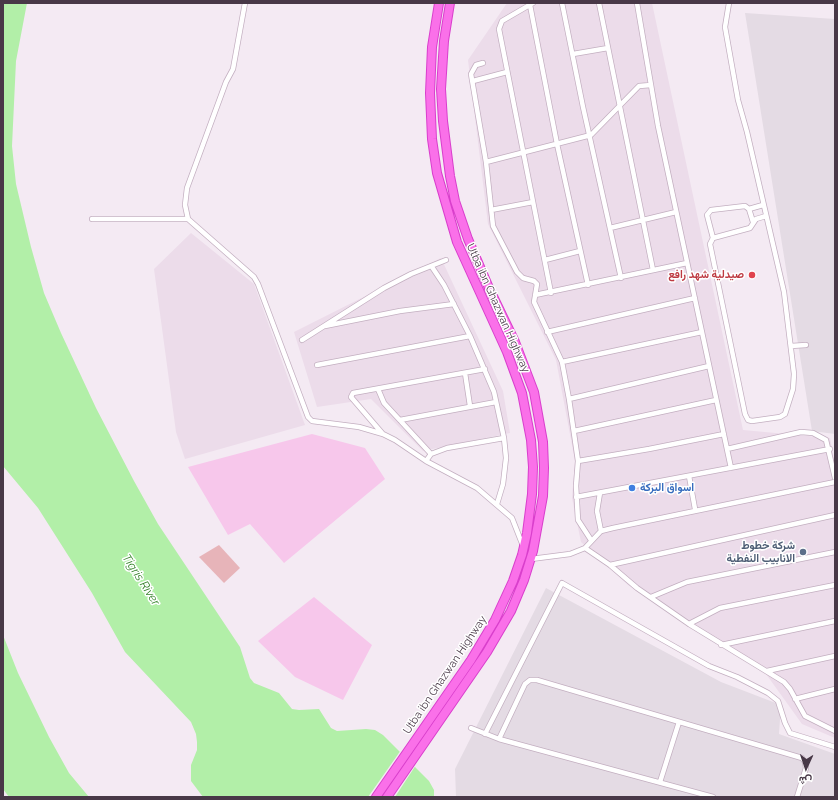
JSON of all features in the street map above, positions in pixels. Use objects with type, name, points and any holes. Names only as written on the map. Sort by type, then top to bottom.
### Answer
[{"type":"highway","name":"Utba ibn Ghazwan Highway","points":[[376,797],[479,647],[502,607],[518,568],[524,548],[530,505],[533,467],[531,440],[525,404],[507,352],[457,242],[442,195],[434,162],[430,124],[430,78],[434,32],[440,3]]},
{"type":"highway","name":"Utba ibn Ghazwan Highway","points":[[387,797],[496,639],[511,611],[531,559],[539,523],[543,489],[544,462],[540,424],[534,392],[525,366],[468,239],[452,189],[446,150],[442,89],[444,41],[450,3]]},
{"type":"street","points":[[245,3],[233,69],[226,82],[187,188],[185,205],[188,219],[254,277],[258,284],[308,417],[312,421],[360,428],[382,434],[395,440],[426,461],[477,488],[512,518],[524,548]]},
{"type":"street","points":[[562,3],[583,107],[591,135],[621,278]]},
{"type":"street","points":[[599,3],[653,270]]},
{"type":"street","points":[[637,3],[651,85],[676,212],[731,468]]},
{"type":"street","points":[[729,3],[725,28],[738,100],[784,292],[794,384],[787,412],[780,417],[752,421],[748,420],[745,414],[710,244],[713,238],[708,215],[711,210],[741,205],[749,209],[763,206]]},
{"type":"street","points":[[551,292],[498,28],[500,24],[531,4],[557,144],[588,285]]},
{"type":"street","points":[[573,54],[608,48]]},
{"type":"street","points":[[483,63],[476,65],[472,69],[486,162],[493,226],[517,272],[524,278],[534,281],[537,284],[534,302],[562,362],[578,461],[576,498],[578,520],[591,540]]},
{"type":"street","points":[[473,81],[507,72]]},
{"type":"street","points":[[486,162],[591,135],[639,86],[651,85]]},
{"type":"street","points":[[491,210],[533,202]]},
{"type":"street","points":[[749,209],[754,222]]},
{"type":"street","points":[[610,228],[676,212]]},
{"type":"street","points":[[713,238],[750,228],[756,219],[766,216]]},
{"type":"street","points":[[92,219],[188,219]]},
{"type":"street","points":[[545,260],[580,251]]},
{"type":"street","points":[[302,340],[384,288],[411,274],[432,267],[446,260]]},
{"type":"street","points":[[535,295],[687,263]]},
{"type":"street","points":[[432,267],[454,304],[470,336],[485,369],[496,402],[504,438],[506,470],[496,504]]},
{"type":"street","points":[[547,332],[695,298]]},
{"type":"street","points":[[321,327],[400,311],[454,304]]},
{"type":"street","points":[[562,362],[702,332]]},
{"type":"street","points":[[317,364],[470,336]]},
{"type":"street","points":[[791,346],[806,345]]},
{"type":"street","points":[[569,398],[709,366]]},
{"type":"street","points":[[382,434],[351,397],[353,393],[485,369]]},
{"type":"street","points":[[465,373],[470,406]]},
{"type":"street","points":[[378,389],[384,403],[431,454]]},
{"type":"street","points":[[574,431],[716,400]]},
{"type":"street","points":[[400,420],[496,402]]},
{"type":"street","points":[[727,449],[801,432],[821,436],[826,440],[830,449],[835,478]]},
{"type":"street","points":[[578,461],[724,434]]},
{"type":"street","points":[[426,461],[431,454],[459,445],[504,438]]},
{"type":"street","points":[[576,498],[830,449]]},
{"type":"street","points":[[689,476],[695,509]]},
{"type":"street","points":[[531,559],[560,557],[585,548],[601,531],[695,509],[835,482]]},
{"type":"street","points":[[600,493],[597,511],[601,531]]},
{"type":"street","points":[[610,565],[835,515]]},
{"type":"street","points":[[585,548],[689,624],[721,645],[784,682],[805,716],[834,730]]},
{"type":"street","points":[[651,597],[688,582],[835,552]]},
{"type":"street","points":[[485,734],[562,583],[709,666],[738,677],[768,693],[778,701],[790,733],[835,747]]},
{"type":"street","points":[[689,624],[720,608],[835,585]]},
{"type":"street","points":[[721,645],[835,621]]},
{"type":"street","points":[[767,671],[835,656]]},
{"type":"street","points":[[499,739],[525,684],[530,680],[537,680],[802,758],[805,762],[806,768],[796,797]]},
{"type":"street","points":[[795,699],[835,689]]},
{"type":"street","points":[[660,782],[679,722]]},
{"type":"street","points":[[471,728],[499,739],[713,797]]},
{"type":"shaded area","points":[[507,3],[652,3],[743,430],[830,438],[835,463],[835,738],[802,724],[766,674],[628,585],[581,542],[572,498],[575,461],[556,360],[488,224],[468,60]]},
{"type":"shaded area","points":[[745,13],[835,19],[835,434],[812,431]]},
{"type":"shaded area","points":[[191,233],[254,284],[305,425],[185,459],[176,432],[154,269]]},
{"type":"shaded area","points":[[441,258],[503,391],[510,433],[423,451],[371,399],[317,407],[294,332]]},
{"type":"shaded area","points":[[219,545],[240,568],[224,583],[199,557]]},
{"type":"shaded area","points":[[546,588],[721,682],[781,705],[779,734],[835,754],[835,797],[456,797],[455,769]]},
{"type":"sand","points":[[312,434],[365,448],[385,479],[284,563],[250,524],[228,535],[188,467]]},
{"type":"sand","points":[[314,597],[372,645],[343,700],[295,677],[258,641]]},
{"type":"water","name":"Tigris River","points":[[3,3],[27,3],[16,61],[12,146],[16,184],[31,247],[44,293],[61,333],[96,408],[134,481],[158,524],[240,647],[250,678],[254,683],[279,693],[292,709],[319,709],[331,728],[337,731],[366,729],[375,730],[383,735],[429,781],[434,790],[434,797],[203,797],[191,781],[191,765],[197,750],[197,742],[196,734],[191,722],[125,652],[92,593],[38,508],[3,466]]},
{"type":"water","points":[[3,635],[18,673],[49,737],[69,773],[89,797],[9,797],[3,789]]},
{"type":"pier","points":[[401,750],[416,765],[395,797],[368,797]]},
{"type":"place","name":"صيدلية شهد رافع","points":[[752,275]]},
{"type":"place","name":"اسواق البركة","points":[[632,488]]},
{"type":"place","name":"شركة خطوط الانابيب النفطية","points":[[803,552]]}]
